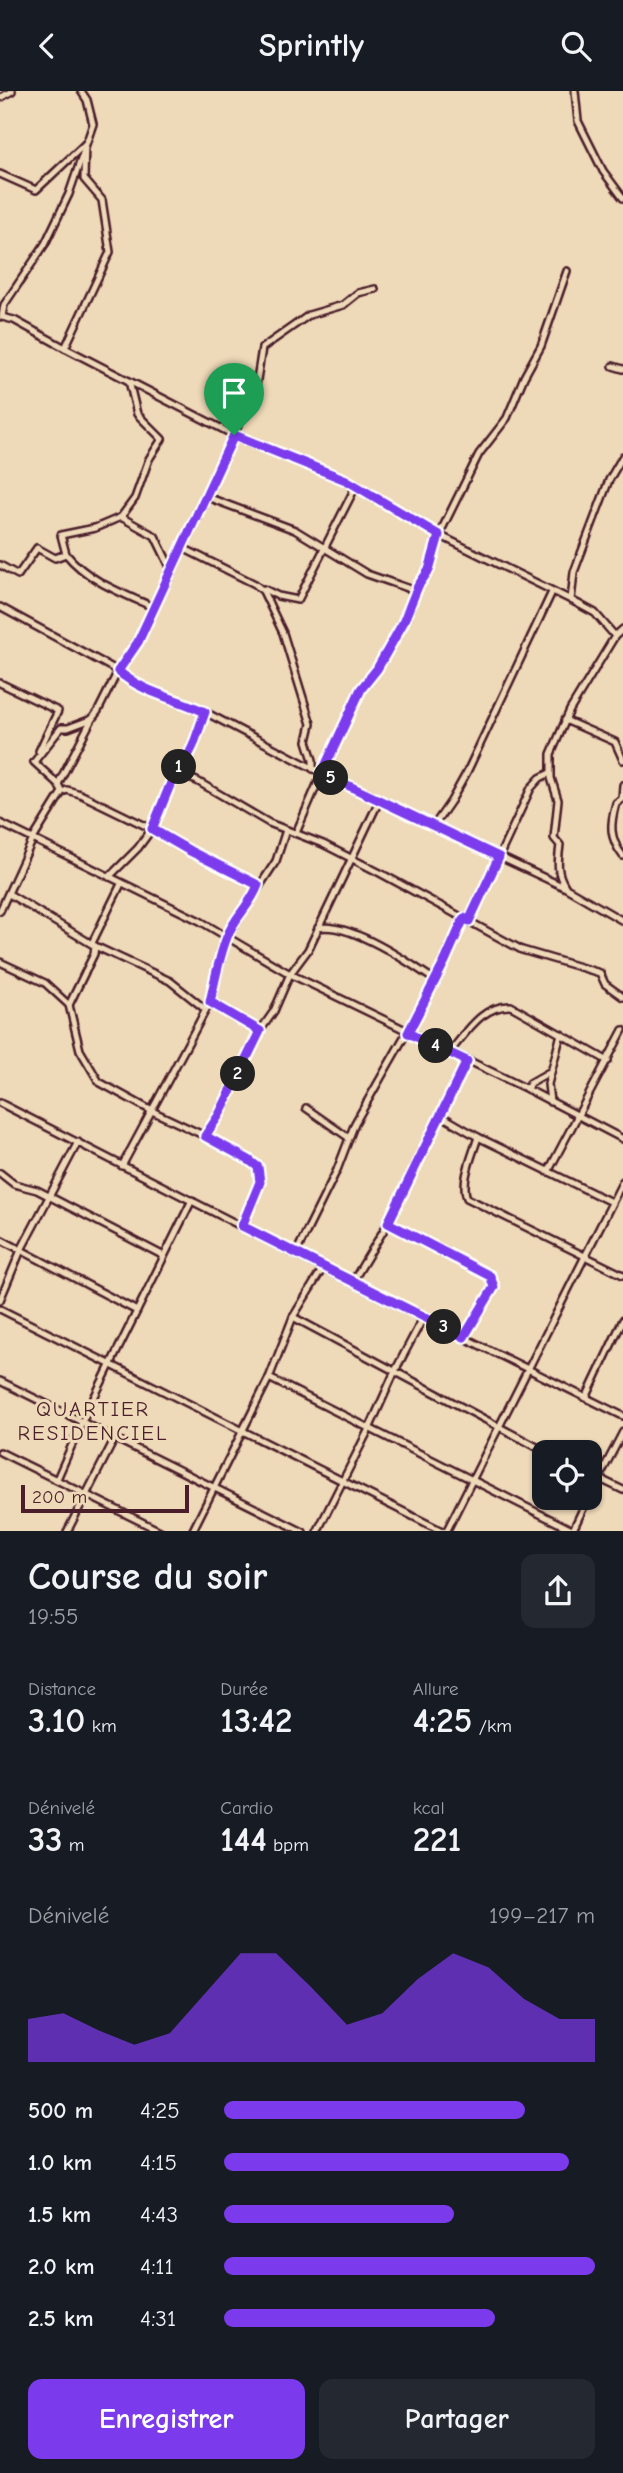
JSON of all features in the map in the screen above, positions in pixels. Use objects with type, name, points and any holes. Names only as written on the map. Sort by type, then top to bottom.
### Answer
[{"type":"street","points":[[0,98],[12,91]]},
{"type":"street","points":[[80,91],[87,100],[93,124],[69,194],[45,244],[4,305],[1,318],[14,320],[234,435],[356,486],[439,535],[595,613],[615,636]]},
{"type":"street","points":[[575,91],[578,121],[603,171],[623,198]]},
{"type":"street","points":[[0,174],[36,190],[85,144]]},
{"type":"street","points":[[65,348],[110,253],[102,199],[84,179],[85,144]]},
{"type":"street","points":[[296,832],[361,689],[377,669],[429,570],[439,535],[479,454],[507,418],[524,377],[541,346],[567,271]]},
{"type":"street","points":[[58,784],[118,671],[138,642],[183,548],[256,386],[262,348],[309,314],[343,305],[358,293],[375,289]]},
{"type":"street","points":[[613,366],[623,369]]},
{"type":"street","points":[[129,381],[137,414],[162,439],[149,459],[135,498],[121,517],[95,528],[61,535],[66,554],[75,565],[97,582],[153,607]]},
{"type":"street","points":[[571,600],[573,572],[608,480],[623,456]]},
{"type":"street","points":[[183,548],[278,596],[298,600],[356,486]]},
{"type":"street","points":[[207,496],[295,530],[367,574],[416,591]]},
{"type":"street","points":[[121,517],[155,536],[172,571]]},
{"type":"street","points":[[0,565],[18,575],[37,548],[55,558],[66,554]]},
{"type":"street","points":[[255,584],[264,591],[283,633],[311,724],[307,741],[313,769]]},
{"type":"street","points":[[433,827],[467,772],[552,592]]},
{"type":"street","points":[[0,607],[118,671],[147,690],[205,712],[313,769],[566,888],[623,921]]},
{"type":"street","points":[[566,888],[559,877],[557,865],[560,845],[554,838],[558,800],[550,773],[551,754],[565,720],[615,636],[623,629]]},
{"type":"street","points":[[0,683],[58,711],[34,762]]},
{"type":"street","points":[[109,877],[138,849],[152,829],[175,773],[187,758],[205,712]]},
{"type":"street","points":[[34,762],[61,728],[92,719]]},
{"type":"street","points":[[565,720],[615,742],[623,760]]},
{"type":"street","points":[[34,762],[58,784],[62,792]]},
{"type":"street","points":[[175,773],[197,781],[286,830],[296,832],[351,859],[522,950],[600,973],[605,984],[623,997]]},
{"type":"street","points":[[296,1253],[370,1096],[436,981],[531,788],[540,778],[550,773]]},
{"type":"street","points":[[623,785],[622,799],[616,803],[611,830],[612,838],[623,856]]},
{"type":"street","points":[[1,906],[33,839],[62,792],[68,790],[152,829],[258,885]]},
{"type":"street","points":[[205,1136],[219,1115],[260,1031],[274,1011],[290,974],[308,950],[379,801]]},
{"type":"street","points":[[0,823],[200,921],[290,974],[623,1139]]},
{"type":"street","points":[[122,1166],[210,1002],[227,936],[276,860],[286,830]]},
{"type":"street","points":[[69,1005],[94,954],[94,944],[121,884]]},
{"type":"street","points":[[9,894],[94,944],[170,981],[205,1009]]},
{"type":"street","points":[[318,928],[328,926],[342,929],[395,954],[436,981]]},
{"type":"street","points":[[0,962],[45,983],[69,1005],[80,1050],[99,1082],[205,1136],[258,1167],[260,1182],[242,1226]]},
{"type":"street","points":[[210,1002],[260,1031]]},
{"type":"street","points":[[449,1052],[486,1011],[500,1006],[511,1006],[608,1061]]},
{"type":"street","points":[[548,1172],[623,1030]]},
{"type":"street","points":[[550,1102],[548,1084],[561,1034]]},
{"type":"street","points":[[353,1281],[388,1223],[467,1061]]},
{"type":"street","points":[[527,1090],[530,1083],[551,1071]]},
{"type":"street","points":[[0,1103],[323,1268],[623,1416]]},
{"type":"street","points":[[306,1108],[349,1138]]},
{"type":"street","points":[[440,1115],[478,1137],[611,1202]]},
{"type":"street","points":[[478,1137],[465,1184],[467,1198],[623,1275]]},
{"type":"street","points":[[0,1300],[21,1250],[78,1142]]},
{"type":"street","points":[[0,1173],[19,1186],[50,1196],[164,1256]]},
{"type":"street","points":[[0,1309],[445,1531],[623,1181]]},
{"type":"street","points":[[57,1479],[110,1364],[192,1200]]},
{"type":"street","points":[[388,1223],[490,1276],[494,1287],[464,1337]]},
{"type":"street","points":[[0,1239],[136,1311]]},
{"type":"street","points":[[192,1531],[269,1378],[293,1317],[323,1268]]},
{"type":"street","points":[[293,1317],[532,1445]]},
{"type":"street","points":[[317,1531],[370,1427],[394,1371],[423,1318]]},
{"type":"street","points":[[586,1398],[623,1320]]},
{"type":"street","points":[[614,1339],[623,1343]]},
{"type":"street","points":[[269,1378],[573,1531],[583,1510]]},
{"type":"street","points":[[0,1381],[303,1531]]},
{"type":"street","points":[[602,1471],[623,1432]]},
{"type":"street","points":[[67,1531],[115,1438]]},
{"type":"street","points":[[0,1452],[162,1531]]},
{"type":"street","points":[[602,1480],[623,1490]]},
{"type":"district","name":"QUARTIER RESIDENCIEL","points":[[93,1421]]},
{"type":"route","points":[[234,435],[346,480],[439,535],[429,570],[418,586],[403,623],[377,669],[361,689],[322,773],[499,857],[469,921],[464,918],[436,981],[408,1033],[467,1061],[388,1223],[486,1272],[494,1281],[494,1287],[464,1337],[242,1226],[260,1182],[258,1167],[205,1136],[219,1115],[260,1031],[210,1002],[227,936],[254,897],[258,885],[152,829],[175,773],[193,746],[205,712],[147,690],[118,671],[138,642],[234,435]]}]
